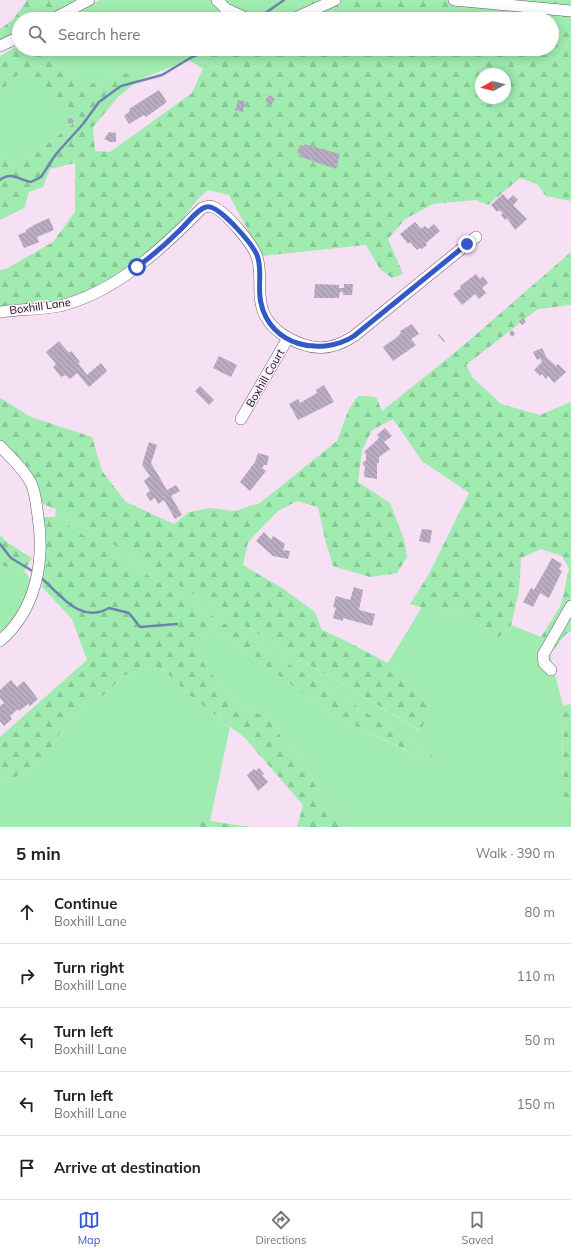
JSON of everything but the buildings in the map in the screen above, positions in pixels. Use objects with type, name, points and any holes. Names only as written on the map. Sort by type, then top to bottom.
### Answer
[{"type":"street","points":[[66,12],[89,0]]},
{"type":"street","points":[[218,0],[226,9],[233,12]]},
{"type":"street","points":[[308,12],[335,0]]},
{"type":"street","points":[[454,0],[571,11]]},
{"type":"street","points":[[0,46],[12,40]]},
{"type":"street","name":"Boxhill Lane","points":[[0,312],[59,306],[77,301],[97,292],[148,259],[202,208],[210,206],[214,207],[229,220],[253,248],[258,260],[261,304],[270,323],[288,338],[300,344],[316,347],[333,346],[346,341],[476,237]]},
{"type":"street","name":"Boxhill Court","points":[[241,419],[288,338]]},
{"type":"street","points":[[0,446],[20,467],[32,485],[39,525],[38,574],[25,611],[13,629],[0,641]]},
{"type":"street","points":[[551,670],[544,663],[543,655],[571,606]]},
{"type":"green space","points":[[27,0],[78,0],[58,12],[19,12]]},
{"type":"green space","points":[[100,0],[299,0],[301,12],[79,12]]},
{"type":"green space","points":[[299,0],[571,0],[571,201],[546,196],[537,184],[520,178],[488,205],[476,200],[433,204],[405,219],[388,239],[403,274],[392,278],[380,269],[366,245],[262,256],[229,195],[208,190],[197,200],[172,233],[114,278],[76,297],[51,304],[0,307],[0,270],[6,269],[53,242],[75,212],[75,163],[50,169],[43,187],[29,192],[24,208],[0,220],[0,159],[18,161],[34,154],[73,124],[73,111],[24,70],[7,84],[0,98],[0,56],[12,49],[12,56],[45,56],[64,74],[96,84],[132,71],[140,79],[118,97],[93,127],[95,151],[110,152],[192,93],[209,56],[559,56],[559,12],[301,12]]},
{"type":"green space","points":[[12,21],[12,39],[0,46],[0,29]]},
{"type":"green space","points":[[45,56],[209,56],[203,69],[189,60],[140,79],[132,71],[96,84],[64,74]]},
{"type":"green space","points":[[24,69],[73,111],[73,124],[34,154],[18,161],[0,159],[0,98],[7,84]]},
{"type":"green space","points":[[571,252],[571,305],[538,309],[466,365],[473,378],[501,404],[540,415],[571,402],[571,631],[566,634],[550,654],[541,637],[561,605],[569,568],[562,556],[541,549],[521,558],[519,591],[511,625],[499,637],[457,609],[436,612],[410,604],[429,574],[469,493],[422,461],[393,419],[372,430],[362,450],[358,482],[390,503],[404,539],[407,557],[397,573],[370,577],[333,566],[318,507],[297,501],[278,511],[248,542],[243,565],[282,588],[315,612],[322,630],[388,663],[430,706],[421,731],[248,628],[56,509],[43,504],[20,460],[0,449],[0,398],[31,417],[92,437],[102,471],[126,502],[174,524],[189,512],[210,508],[235,511],[260,503],[337,441],[349,409],[358,396],[376,397],[382,411],[457,351]]},
{"type":"green space","points":[[56,509],[248,628],[420,731],[430,706],[388,663],[422,607],[436,612],[457,609],[499,637],[511,625],[541,637],[550,654],[563,706],[562,795],[571,801],[571,827],[350,827],[320,796],[305,763],[287,747],[271,720],[233,701],[198,656],[202,634],[215,629],[334,716],[405,750],[433,760],[432,754],[55,517]]},
{"type":"green space","points":[[44,517],[55,517],[432,754],[433,760],[406,750],[334,716],[215,629],[202,634],[198,656],[233,701],[271,720],[287,747],[305,763],[320,796],[350,827],[297,827],[303,805],[245,738],[189,695],[165,671],[146,668],[122,676],[108,692],[67,720],[48,755],[26,773],[0,782],[0,737],[87,660],[72,619],[42,587],[45,559],[42,525]]},
{"type":"green space","points":[[0,535],[8,543],[32,558],[24,571],[0,565]]},
{"type":"green space","points":[[0,565],[24,571],[32,581],[27,600],[0,636]]},
{"type":"green space","points":[[146,668],[165,671],[189,695],[230,727],[210,821],[197,821],[198,827],[0,827],[0,782],[26,773],[48,755],[67,720],[108,692],[122,676]]},
{"type":"green space","points":[[571,704],[571,801],[562,795],[563,706]]},
{"type":"green space","points":[[197,821],[210,821],[250,827],[198,827]]},
{"type":"waterway","points":[[267,12],[284,0]]},
{"type":"waterway","points":[[0,180],[4,177],[11,176],[31,182],[41,177],[56,154],[83,124],[99,102],[121,86],[162,75],[194,56]]},
{"type":"waterway","points":[[0,544],[11,558],[34,572]]},
{"type":"waterway","points":[[39,576],[62,598],[79,610],[88,613],[98,612],[109,608],[129,613],[140,627],[177,624]]},
{"type":"route","points":[[137,267],[154,254],[202,208],[206,206],[214,207],[229,220],[253,248],[257,255],[261,304],[270,323],[278,331],[300,344],[310,347],[322,347],[339,344],[354,336],[467,244]]}]
